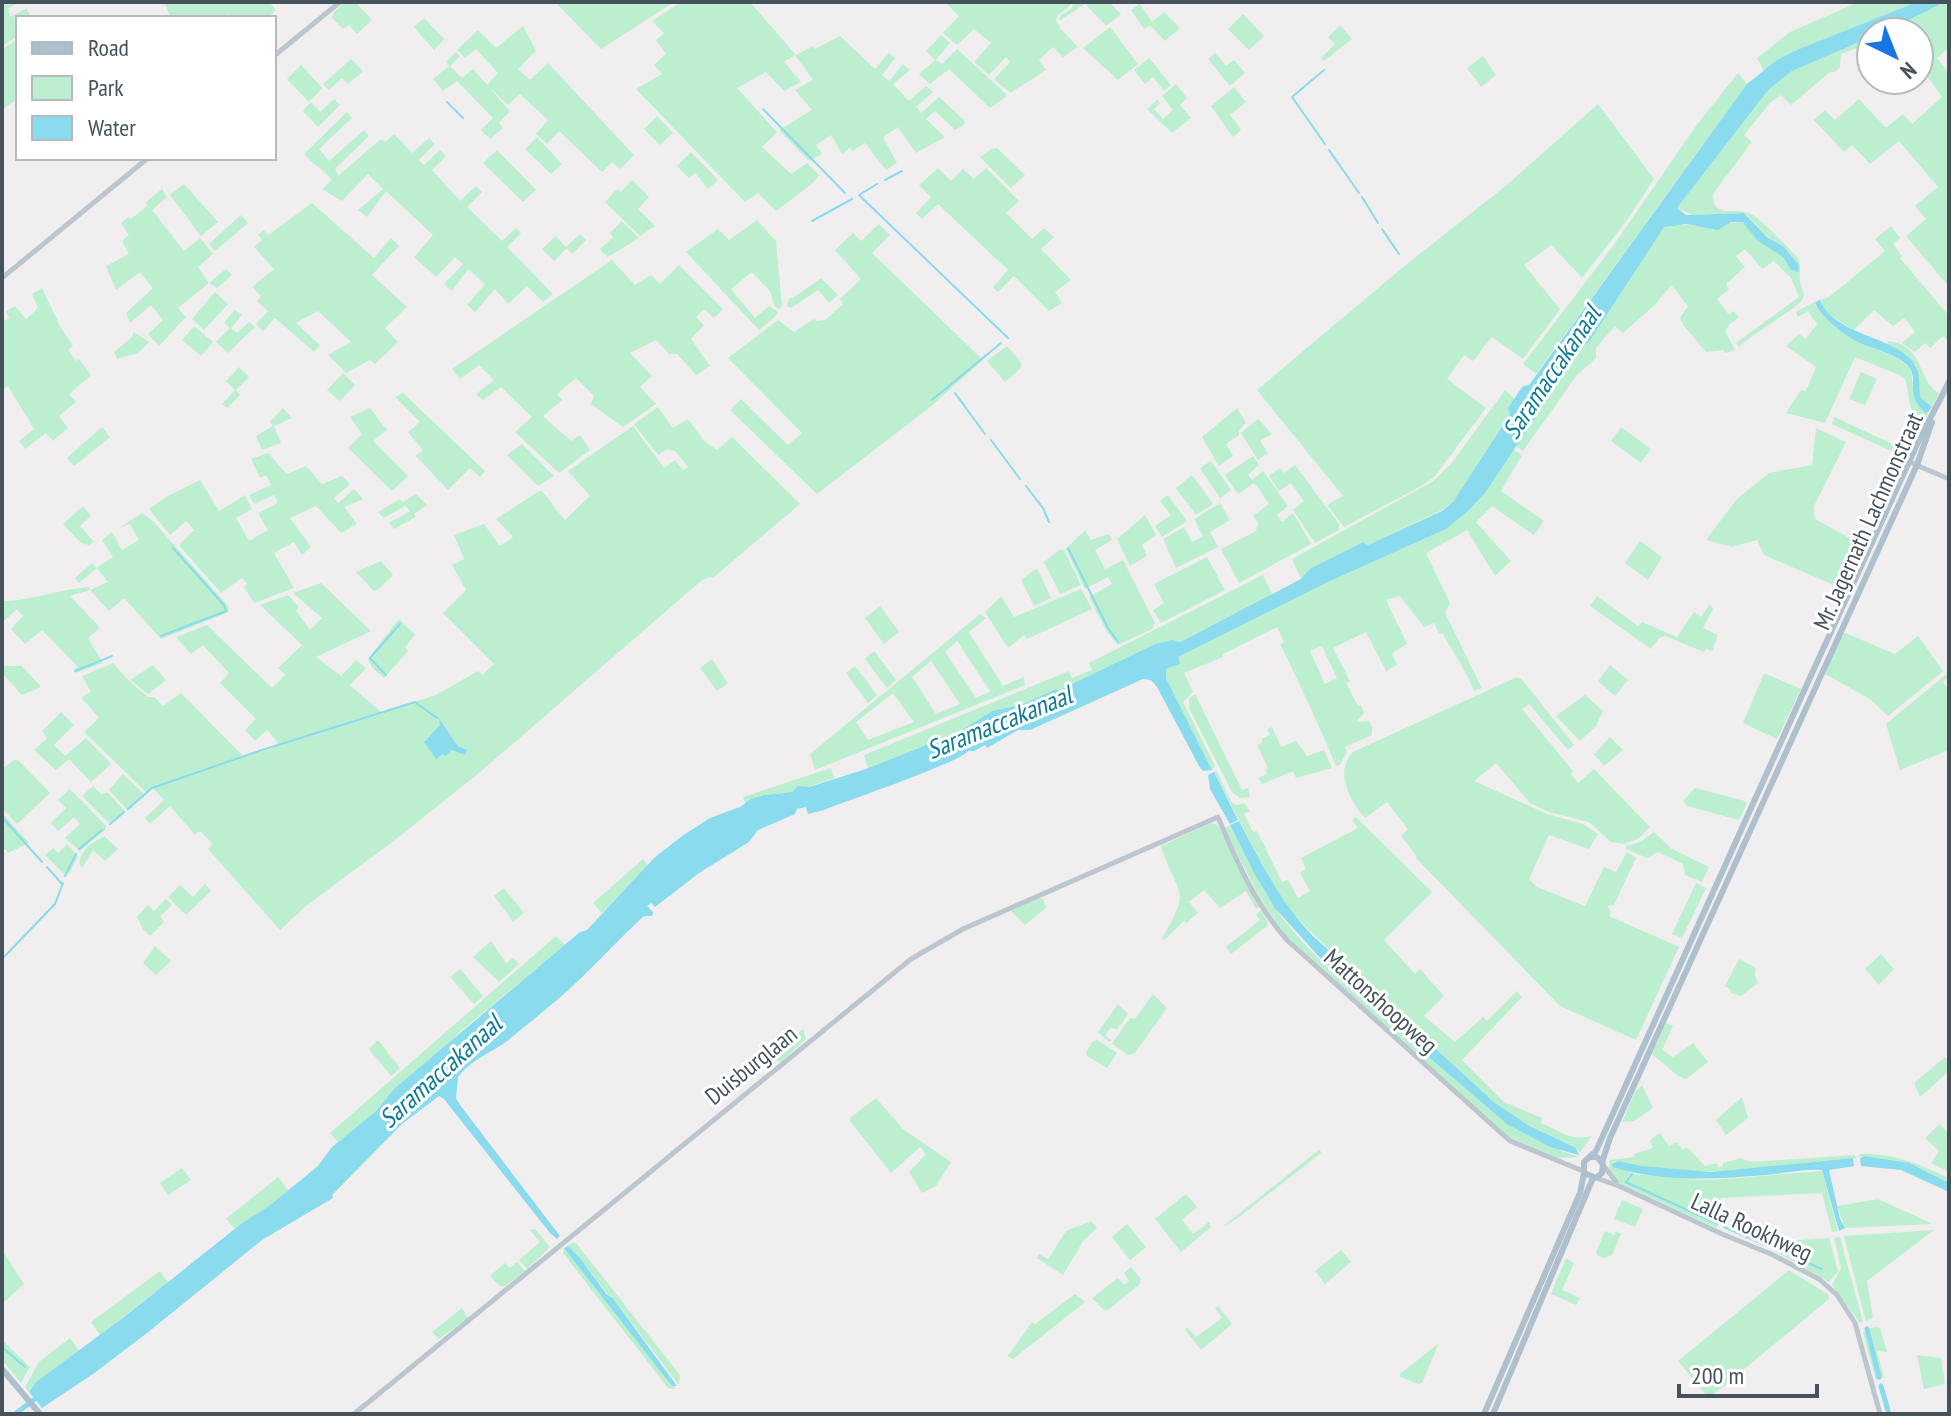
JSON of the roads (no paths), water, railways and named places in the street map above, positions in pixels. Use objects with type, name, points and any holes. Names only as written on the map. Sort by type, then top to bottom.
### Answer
[{"type":"main road","points":[[1941,396],[1949,382]]},
{"type":"main road","name":"Mr. Jagernath Lachmonstraat","points":[[1725,876],[1941,396]]},
{"type":"main road","name":"Mr. Jagernath Lachmonstraat","points":[[1588,1158],[1596,1151],[1917,465],[1941,396]]},
{"type":"main road","name":"Mr. Jagernath Lachmonstraat","points":[[1603,1164],[1610,1138],[1699,932]]},
{"type":"main road","points":[[1484,1414],[1493,1408],[1561,1245],[1580,1193],[1583,1164],[1588,1158],[1597,1157],[1603,1164],[1602,1173],[1594,1178],[1561,1245]]},
{"type":"main road","points":[[1584,1172],[1594,1178]]},
{"type":"main road","points":[[2,1369],[40,1414]]},
{"type":"street","points":[[276,54],[340,2]]},
{"type":"street","points":[[2,278],[146,160]]},
{"type":"street","points":[[1909,462],[1949,479]]},
{"type":"street","name":"Mattonshoopweg","points":[[1218,817],[1256,898],[1288,941],[1510,1141],[1584,1172]]},
{"type":"street","name":"Duisburglaan","points":[[354,1414],[911,959],[963,929],[1218,817]]},
{"type":"street","points":[[1569,1164],[1588,1158]]},
{"type":"street","name":"Lalla Rookhweg","points":[[1603,1164],[1619,1186]]},
{"type":"street","name":"Lalla Rookhweg","points":[[1594,1178],[1619,1186],[1804,1269],[1829,1286],[1855,1323],[1880,1414]]},
{"type":"water","points":[[1917,2],[1945,2],[1917,16],[1882,16]]},
{"type":"water","points":[[1855,27],[1855,44],[1792,71],[1769,89],[1677,208],[1686,215],[1744,213],[1767,237],[1784,247],[1799,266],[1798,272],[1791,270],[1783,257],[1757,240],[1743,222],[1731,222],[1718,230],[1686,224],[1664,227],[1485,493],[1468,511],[1446,529],[1328,582],[1178,657],[1180,664],[1166,669],[1166,678],[1212,770],[1203,771],[1199,766],[1157,687],[1151,680],[1143,679],[1030,730],[1018,730],[987,748],[985,745],[968,751],[946,764],[902,781],[824,810],[808,814],[806,807],[797,809],[795,814],[758,830],[749,842],[699,873],[655,907],[651,903],[647,906],[653,912],[652,916],[644,916],[562,996],[458,1077],[456,1098],[460,1105],[560,1236],[557,1239],[439,1096],[402,1124],[332,1195],[333,1198],[262,1240],[93,1374],[42,1408],[29,1392],[36,1382],[318,1166],[332,1147],[376,1111],[394,1089],[580,932],[587,930],[654,858],[710,818],[740,807],[751,799],[792,792],[798,786],[809,787],[866,769],[959,732],[992,711],[1021,705],[1056,689],[1058,691],[1155,644],[1172,640],[1180,642],[1301,579],[1311,568],[1363,542],[1368,545],[1442,511],[1453,502],[1510,414],[1508,408],[1523,386],[1529,385],[1747,84],[1777,60]]},
{"type":"water","points":[[1820,300],[1839,322],[1908,357],[1918,371],[1921,398],[1932,407],[1926,414],[1915,399],[1910,368],[1890,354],[1854,340],[1841,331],[1817,307],[1815,302]]},
{"type":"water","points":[[438,717],[458,746],[467,750],[465,755],[451,750],[446,756],[443,754],[436,759],[424,742],[440,725]]},
{"type":"water","points":[[1214,772],[1238,820],[1230,824],[1210,789],[1208,775]]},
{"type":"water","points":[[1239,821],[1281,896],[1313,936],[1495,1103],[1528,1125],[1576,1148],[1579,1155],[1550,1147],[1507,1124],[1322,960],[1275,908],[1255,875],[1230,825]]},
{"type":"water","points":[[1853,1158],[1854,1166],[1829,1170],[1840,1219],[1845,1228],[1839,1231],[1822,1170],[1689,1178],[1651,1176],[1613,1167],[1612,1164],[1618,1161],[1711,1172]]},
{"type":"water","points":[[1860,1158],[1909,1163],[1949,1183],[1949,1192],[1901,1170],[1861,1166]]},
{"type":"water","points":[[568,1246],[607,1295],[612,1297],[677,1386],[672,1386],[564,1248]]},
{"type":"waterway","points":[[1324,70],[1292,97],[1325,144]]},
{"type":"waterway","points":[[447,102],[463,118]]},
{"type":"waterway","points":[[763,109],[845,193]]},
{"type":"waterway","points":[[1329,150],[1359,193]]},
{"type":"waterway","points":[[885,180],[902,171]]},
{"type":"waterway","points":[[877,184],[859,195],[1008,338]]},
{"type":"waterway","points":[[1362,197],[1378,223]]},
{"type":"waterway","points":[[812,221],[852,199]]},
{"type":"waterway","points":[[1382,229],[1399,254]]},
{"type":"waterway","points":[[932,400],[1001,343]]},
{"type":"waterway","points":[[955,393],[985,434]]},
{"type":"waterway","points":[[991,440],[1020,479]]},
{"type":"waterway","points":[[1026,486],[1043,508],[1049,522]]},
{"type":"waterway","points":[[161,636],[226,611],[173,548]]},
{"type":"waterway","points":[[1068,548],[1118,642]]},
{"type":"waterway","points":[[386,675],[370,658],[400,624]]},
{"type":"waterway","points":[[75,671],[112,656]]},
{"type":"waterway","points":[[128,809],[152,788],[415,702],[437,718]]},
{"type":"waterway","points":[[110,824],[124,812]]},
{"type":"waterway","points":[[2,817],[42,862]]},
{"type":"waterway","points":[[79,849],[102,830]]},
{"type":"waterway","points":[[65,876],[76,854]]},
{"type":"waterway","points":[[47,867],[62,884]]},
{"type":"waterway","points":[[2,959],[55,904],[63,883]]},
{"type":"waterway","points":[[1632,1174],[1626,1182],[1718,1224]]},
{"type":"waterway","points":[[1724,1227],[1767,1246]]},
{"type":"waterway","points":[[1778,1250],[1822,1269]]},
{"type":"waterway","points":[[1867,1329],[1879,1377]]},
{"type":"waterway","points":[[2,1347],[25,1367]]},
{"type":"waterway","points":[[1881,1386],[1889,1414]]},
{"type":"waterway","name":"Saramaccakanaal","points":[[15,1414],[40,1395]]}]
